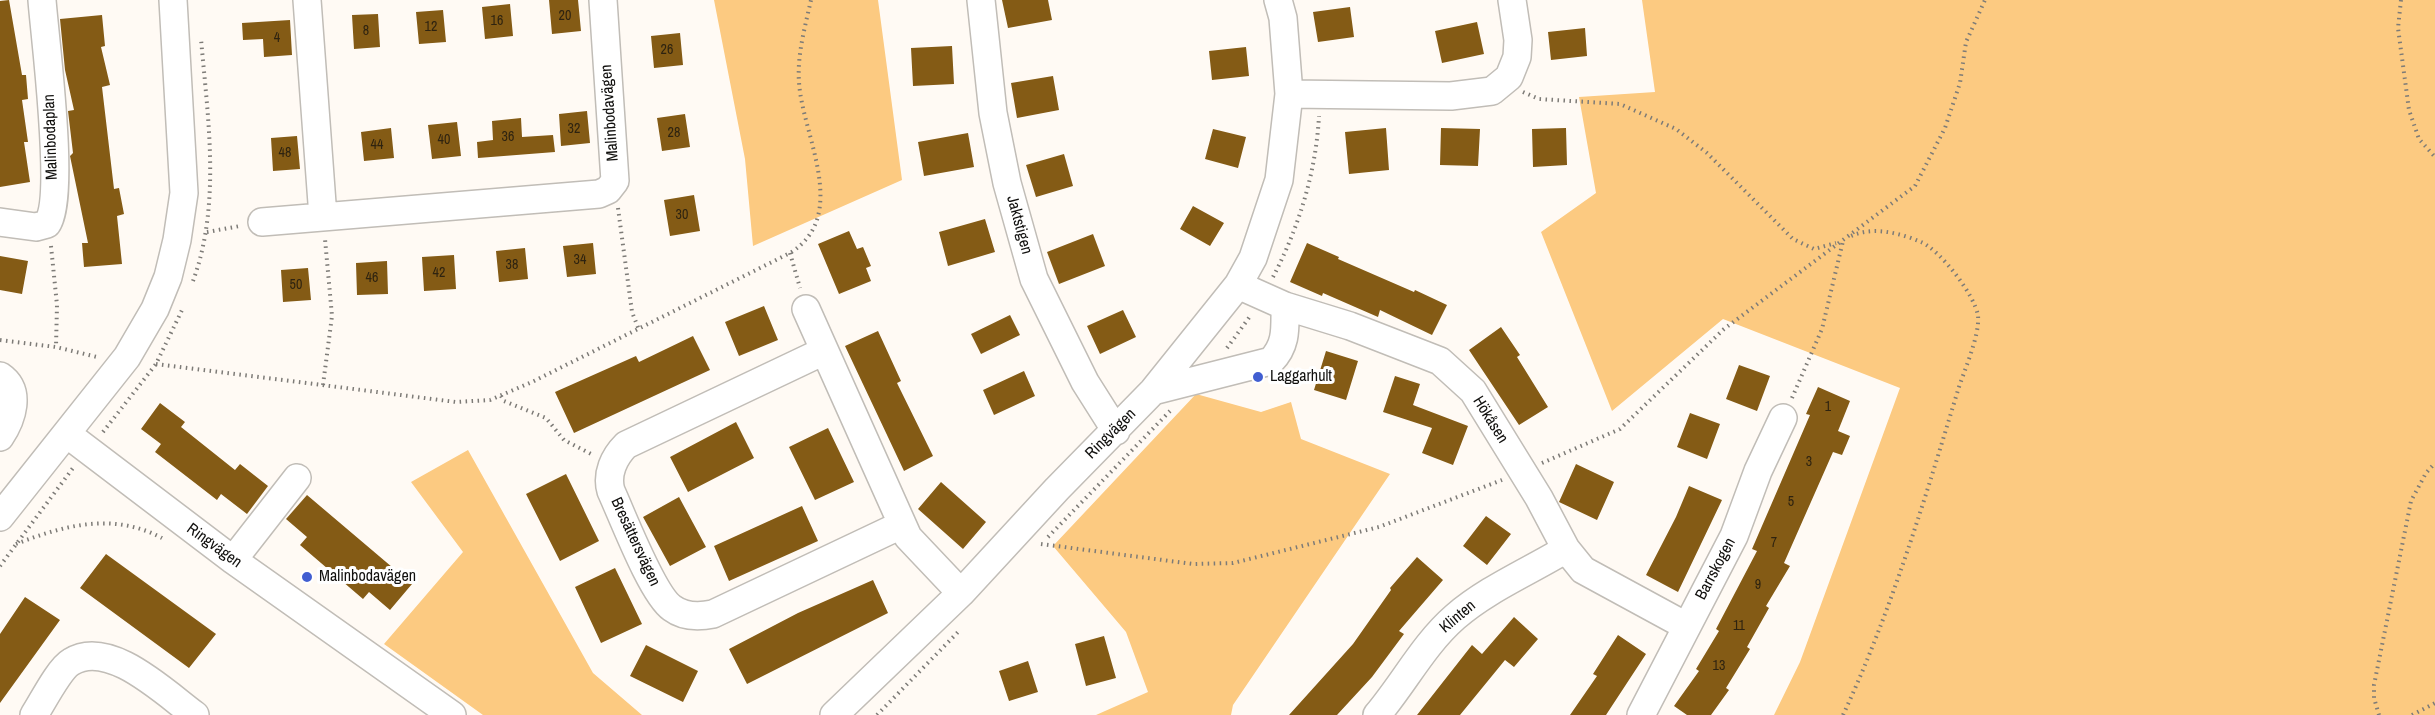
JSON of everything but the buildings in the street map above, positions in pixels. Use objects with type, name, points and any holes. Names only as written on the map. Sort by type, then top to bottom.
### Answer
[{"type":"street","name":"Malinbodaplan","points":[[42,0],[54,167],[52,216],[47,224]]},
{"type":"street","points":[[0,517],[120,365],[155,309],[168,277],[177,240],[184,193],[173,0]]},
{"type":"street","points":[[307,0],[323,217]]},
{"type":"street","name":"Malinbodavägen","points":[[262,222],[599,194],[615,181],[603,0]]},
{"type":"street","name":"Jaktstigen","points":[[981,0],[993,113],[1007,183],[1034,279],[1085,382],[1116,430]]},
{"type":"street","name":"Ringvägen","points":[[834,715],[961,593],[1057,489],[1153,391],[1238,285],[1253,258],[1280,180],[1289,94],[1283,18],[1278,0]]},
{"type":"street","points":[[1289,94],[1481,94],[1492,91],[1509,77],[1517,57],[1518,40],[1512,0]]},
{"type":"street","points":[[0,222],[36,227],[47,224]]},
{"type":"street","name":"Hökåsen","points":[[1238,285],[1285,306],[1361,330],[1440,361],[1473,392],[1523,472],[1566,549],[1583,570],[1686,626]]},
{"type":"street","points":[[1153,391],[1271,361],[1280,352],[1285,338],[1285,306]]},
{"type":"street","points":[[806,309],[901,525],[908,537],[961,593]]},
{"type":"street","points":[[613,464],[621,450],[634,440],[824,351]]},
{"type":"street","points":[[0,376],[14,398],[13,411],[0,437]]},
{"type":"street","name":"Barrskogen","points":[[1641,715],[1734,536],[1758,471],[1783,418]]},
{"type":"street","name":"Ringvägen","points":[[67,434],[233,560],[452,715]]},
{"type":"street","name":"Bresättersvägen","points":[[613,464],[608,477],[611,491],[660,594],[674,610],[693,616],[713,614],[901,525]]},
{"type":"street","points":[[233,560],[297,478]]},
{"type":"street","name":"Klinten","points":[[1377,715],[1435,637],[1453,618],[1469,605],[1566,549]]},
{"type":"street","points":[[33,715],[69,663],[92,654],[112,657],[195,715]]},
{"type":"path","points":[[156,364],[456,402],[473,402],[501,396],[639,330],[790,253],[811,237],[818,216],[816,156],[800,96],[798,75],[811,0]]},
{"type":"path","points":[[1041,544],[1193,564],[1233,563],[1379,527],[1523,472],[1620,429],[1724,329],[1915,186],[1945,128],[1960,83],[1966,42],[1985,0]]},
{"type":"path","points":[[2401,0],[2398,28],[2409,110],[2419,139],[2435,158]]},
{"type":"path","points":[[1509,77],[1524,93],[1532,97],[1620,104],[1653,116],[1693,140],[1793,239],[1814,249],[1867,231],[1882,231],[1928,245],[1939,255],[1969,295],[1978,318],[1939,454],[1864,670],[1843,715]]},
{"type":"path","points":[[615,181],[633,312],[639,330]]},
{"type":"path","points":[[323,217],[332,316],[323,385]]},
{"type":"path","points":[[207,232],[262,222]]},
{"type":"path","points":[[47,224],[56,278],[56,348]]},
{"type":"path","points":[[1783,418],[1822,329],[1842,241]]},
{"type":"path","points":[[790,253],[806,309]]},
{"type":"path","points":[[0,340],[56,348],[149,375]]},
{"type":"path","points":[[501,396],[504,401],[546,418],[564,440],[613,464]]},
{"type":"path","points":[[2379,715],[2374,698],[2374,685],[2411,501],[2426,473],[2435,463]]},
{"type":"path","points":[[16,545],[64,527],[89,522],[134,527],[171,543]]},
{"type":"path","points":[[2412,715],[2435,703]]},
{"type":"shaded area","points":[[714,0],[878,0],[902,180],[753,246],[745,159]]},
{"type":"shaded area","points":[[1642,0],[2435,0],[2435,715],[1774,715],[1800,662],[1900,388],[1723,319],[1612,411],[1541,232],[1596,193],[1579,97],[1655,92]]},
{"type":"shaded area","points":[[1196,394],[1261,412],[1291,402],[1301,439],[1390,474],[1233,705],[1231,715],[1096,715],[1148,692],[1126,632],[1053,546]]},
{"type":"shaded area","points":[[468,450],[593,673],[642,715],[483,715],[384,644],[463,552],[411,482]]},
{"type":"place","name":"Laggarhult","points":[[1258,377]]},
{"type":"place","name":"Malinbodavägen","points":[[307,577]]}]
